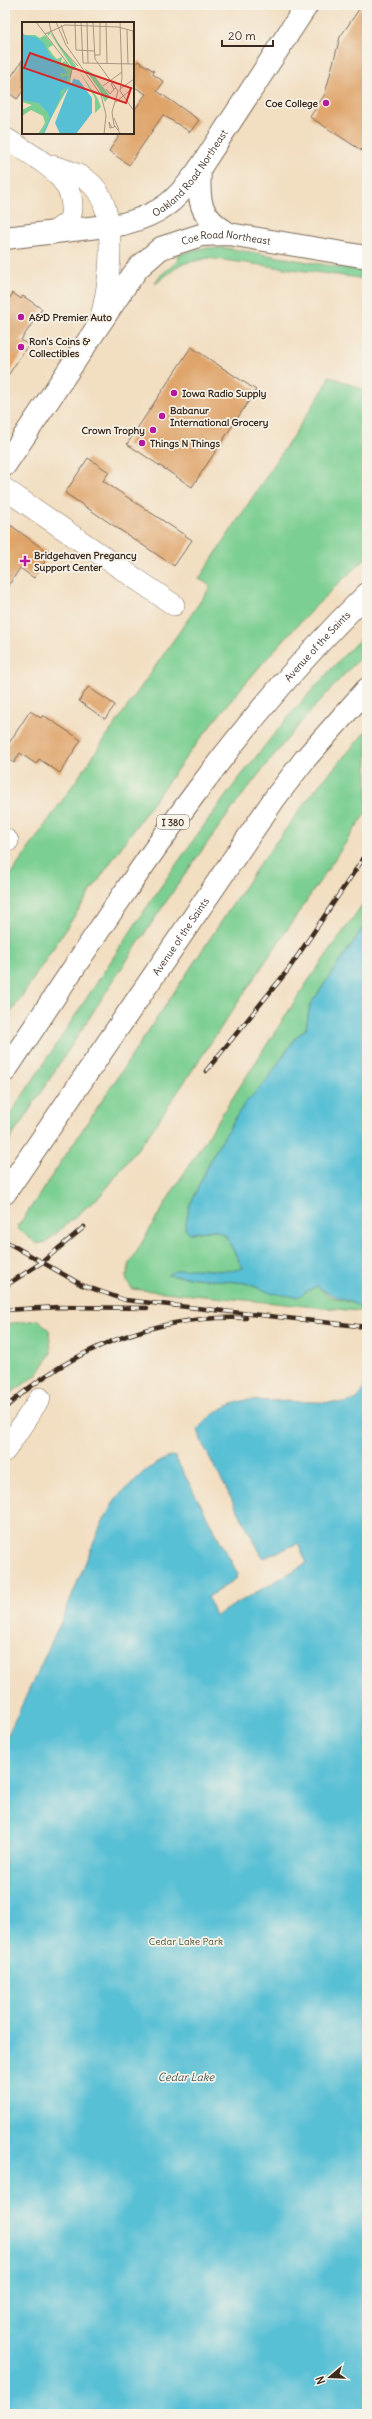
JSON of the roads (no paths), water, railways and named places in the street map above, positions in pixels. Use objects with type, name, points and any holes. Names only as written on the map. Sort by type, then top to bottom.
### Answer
[{"type":"main road","name":"Oakland Road Northeast","points":[[5,238],[51,234],[141,220],[167,206],[186,187],[200,168],[307,5]]},
{"type":"main road","points":[[200,168],[199,193],[204,213],[215,225],[229,234]]},
{"type":"main road","name":"Coe Road Northeast","points":[[5,465],[138,268],[161,248],[188,238],[229,234],[367,257]]},
{"type":"main road","name":"Avenue of the Saints","points":[[5,1071],[133,880],[221,756],[300,662],[367,594]]},
{"type":"main road","name":"Avenue of the Saints","points":[[5,1193],[195,912],[275,798],[305,759],[367,690]]},
{"type":"street","points":[[5,138],[46,164],[59,176],[72,197],[69,221],[51,234]]},
{"type":"street","points":[[46,164],[89,181],[103,201],[109,226],[106,290],[97,330]]},
{"type":"street","points":[[5,489],[174,605]]},
{"type":"street","points":[[5,1451],[40,1398]]},
{"type":"water","points":[[367,922],[367,1310],[317,1286],[297,1297],[271,1293],[246,1283],[167,1275],[185,1269],[225,1271],[243,1268],[225,1235],[215,1230],[190,1233],[185,1229],[189,1207],[213,1155],[244,1104],[264,1084],[296,1037],[306,1029],[310,1005]]},
{"type":"water","name":"Cedar Lake","points":[[367,1369],[367,2414],[5,2414],[5,1741],[61,1622],[101,1525],[116,1498],[146,1470],[170,1456],[175,1457],[238,1574],[236,1579],[208,1597],[215,1616],[307,1563],[298,1543],[264,1558],[262,1556],[202,1443],[198,1429],[220,1410],[240,1401],[345,1403],[352,1401],[361,1395],[363,1391]]},
{"type":"railway","points":[[206,1071],[288,970],[367,853]]},
{"type":"railway","points":[[5,1286],[41,1263],[84,1227]]},
{"type":"railway","points":[[5,1241],[82,1285],[125,1300],[367,1327]]},
{"type":"railway","points":[[5,1310],[58,1307],[147,1308]]},
{"type":"railway","points":[[5,1408],[30,1387],[58,1368],[116,1339],[148,1329],[180,1322],[213,1318],[246,1318]]},
{"type":"place","name":"Coe College","points":[[326,103]]},
{"type":"place","name":"A&D Premier Auto","points":[[21,317]]},
{"type":"place","name":"Ron's Coins & Collectibles","points":[[21,347]]},
{"type":"place","name":"Iowa Radio Supply","points":[[174,393]]},
{"type":"place","name":"Babanur International Grocery","points":[[162,416]]},
{"type":"place","name":"Crown Trophy","points":[[153,430]]},
{"type":"place","name":"Things N Things","points":[[142,443]]},
{"type":"place","name":"Bridgehaven Pregancy Support Center","points":[[25,561]]},
{"type":"park label","name":"Cedar Lake Park","points":[[186,1941]]}]
